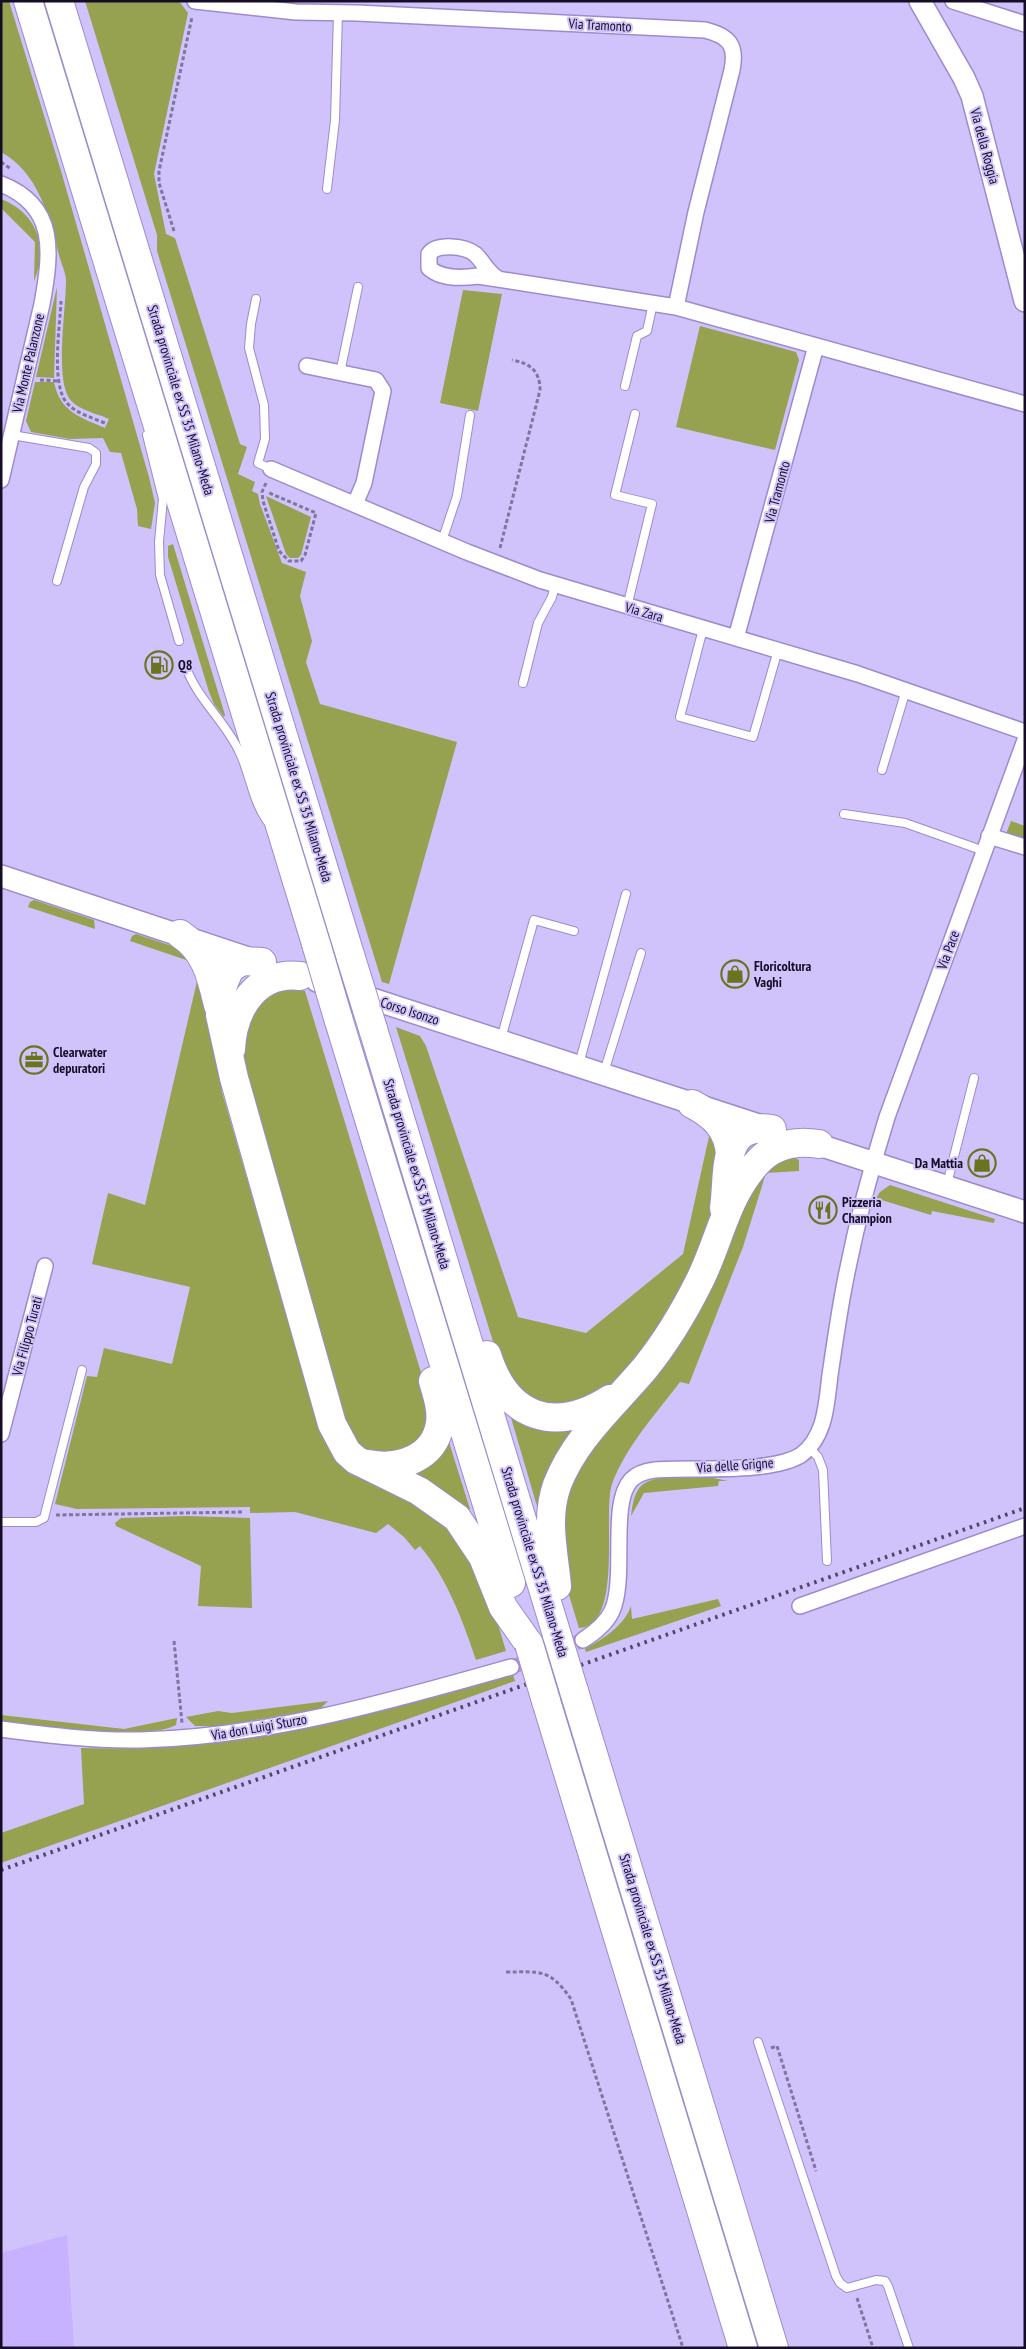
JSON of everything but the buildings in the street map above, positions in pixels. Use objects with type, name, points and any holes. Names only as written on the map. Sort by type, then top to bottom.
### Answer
[{"type":"highway","points":[[28,1],[743,2348]]},
{"type":"highway","name":"Strada provinciale ex SS 35 Milano-Meda","points":[[59,1],[445,1266],[570,1638],[574,1691],[774,2348]]},
{"type":"highway","points":[[180,934],[197,948],[204,958],[214,985],[234,1078],[332,1424],[347,1452],[356,1460],[419,1491],[457,1518],[483,1557],[503,1607],[529,1644]]},
{"type":"highway","points":[[220,1015],[220,1000],[225,977],[230,968],[246,959],[248,982],[244,1003]]},
{"type":"highway","points":[[234,1078],[232,1037],[235,1022],[244,1003],[257,986],[269,980],[281,976],[300,976]]},
{"type":"highway","points":[[692,1104],[704,1110],[720,1124],[728,1141],[730,1156],[726,1196],[719,1232]]},
{"type":"highway","points":[[730,1156],[739,1136],[750,1125]]},
{"type":"highway","points":[[570,1638],[555,1613],[556,1585],[551,1545],[552,1512],[557,1487],[579,1442],[632,1383],[659,1349],[691,1297],[742,1184],[753,1152],[750,1125]]},
{"type":"highway","points":[[742,1184],[758,1162],[782,1146],[801,1142],[819,1144]]},
{"type":"highway","points":[[445,1266],[474,1316],[491,1369],[512,1401],[524,1410],[537,1416],[550,1418],[576,1415],[593,1410],[632,1383]]},
{"type":"highway","points":[[356,1460],[386,1467],[412,1461],[428,1449],[438,1431],[440,1422],[438,1401],[417,1322],[418,1277]]},
{"type":"street","name":"Via Tramonto","points":[[195,1],[266,10],[705,30],[724,38],[731,44],[734,51],[732,70],[696,212],[676,307]]},
{"type":"street","name":"Via della Roggia","points":[[920,1],[964,78],[972,96],[1025,301]]},
{"type":"street","points":[[953,1],[1025,24]]},
{"type":"street","name":"Via Monte Palanzone","points":[[1,184],[13,188],[33,204],[46,228],[48,260],[42,304],[1,480]]},
{"type":"street","points":[[497,278],[676,307],[966,390],[1025,404]]},
{"type":"street","name":"Via Tramonto","points":[[736,638],[816,346]]},
{"type":"street","points":[[307,366],[376,380],[383,391],[364,483],[355,504]]},
{"type":"street","name":"Via Zara","points":[[271,468],[495,563],[555,585],[778,650],[906,690],[1025,732]]},
{"type":"street","name":"Via Pace","points":[[873,1162],[887,1117],[989,836],[1019,771],[1025,740]]},
{"type":"street","points":[[989,836],[1025,847]]},
{"type":"street","name":"Corso Isonzo","points":[[1,876],[180,934],[246,959],[603,1074],[750,1125],[819,1144],[1025,1212]]},
{"type":"street","name":"Via delle Grigne","points":[[570,1638],[608,1618],[617,1597],[622,1507],[627,1486],[639,1474],[655,1470],[754,1466],[779,1463],[793,1459],[809,1447],[818,1433],[825,1411],[843,1294],[857,1222],[873,1162]]},
{"type":"street","name":"Via Filippo Turati","points":[[1,1434],[45,1266]]},
{"type":"street","points":[[800,1606],[1025,1526]]},
{"type":"street","name":"Via don Luigi Sturzo","points":[[1,1729],[92,1739],[140,1740],[222,1734],[344,1712],[511,1667]]},
{"type":"lane","points":[[327,190],[335,120],[338,13]]},
{"type":"lane","points":[[340,373],[358,287]]},
{"type":"lane","points":[[256,299],[249,348],[264,404],[265,439],[258,463],[271,468]]},
{"type":"lane","points":[[625,386],[637,336],[647,331],[653,303]]},
{"type":"lane","points":[[148,395],[149,445],[163,500],[158,557],[164,589],[178,641]]},
{"type":"lane","points":[[626,607],[652,504],[615,496],[635,414]]},
{"type":"lane","points":[[442,541],[457,496],[470,415]]},
{"type":"lane","points":[[12,436],[89,448],[96,453],[96,464],[84,487],[57,581]]},
{"type":"lane","points":[[523,683],[538,623],[552,598],[555,585]]},
{"type":"lane","points":[[704,629],[680,717],[753,738],[778,650]]},
{"type":"lane","points":[[185,665],[196,691],[236,745],[263,816],[287,849]]},
{"type":"lane","points":[[882,770],[906,690]]},
{"type":"lane","points":[[844,814],[905,823],[984,850]]},
{"type":"lane","points":[[578,1066],[626,894]]},
{"type":"lane","points":[[500,1040],[534,920],[574,931]]},
{"type":"lane","points":[[603,1074],[641,953]]},
{"type":"lane","points":[[946,1186],[974,1078]]},
{"type":"lane","points":[[1,1522],[39,1522],[46,1515],[82,1370]]},
{"type":"lane","points":[[809,1447],[818,1457],[823,1470],[828,1561]]},
{"type":"lane","points":[[758,2042],[836,2276],[843,2286],[850,2288],[876,2280],[885,2281],[909,2348]]},
{"type":"path","points":[[174,231],[159,183],[159,171],[195,1]]},
{"type":"path","points":[[61,297],[58,370],[62,395],[72,408],[107,424]]},
{"type":"path","points":[[495,563],[540,390],[538,376],[534,369],[522,362],[512,360]]},
{"type":"path","points":[[267,492],[316,513],[305,555],[301,561],[292,563],[282,556],[263,501],[262,492],[271,468]]},
{"type":"path","points":[[46,1515],[244,1512]]},
{"type":"path","points":[[174,1642],[184,1738]]},
{"type":"path","points":[[506,1972],[543,1972],[559,1982],[571,1999],[684,2348]]},
{"type":"shaded area","points":[[67,2235],[74,2348],[1,2348],[1,2253]]},
{"type":"green space","points":[[1,1],[9,1],[61,171],[149,477],[155,503],[151,529],[138,526],[137,509],[121,453],[110,452],[103,438],[70,439],[31,432],[26,421],[35,382],[54,382],[57,392],[66,407],[79,417],[105,428],[109,419],[77,406],[69,398],[65,388],[62,359],[66,293],[65,274],[51,226],[40,197],[24,171],[1,152]]},
{"type":"green space","points":[[85,1],[179,1],[188,13],[154,174],[166,234],[175,238],[240,444],[247,447],[238,474],[255,482],[252,491],[258,494],[282,563],[306,572],[300,596],[312,641],[306,662],[320,704],[457,742],[389,984],[382,982],[157,251],[157,235]]},
{"type":"green space","points":[[1,199],[23,213],[37,232],[40,256],[34,281],[35,242],[1,208]]},
{"type":"green space","points":[[57,287],[54,378],[36,377]]},
{"type":"green space","points":[[463,290],[502,294],[478,411],[440,403]]},
{"type":"green space","points":[[700,326],[796,352],[799,360],[775,450],[676,427]]},
{"type":"green space","points":[[266,496],[311,517],[301,555],[298,558],[290,558],[286,554]]},
{"type":"green space","points":[[173,544],[225,715],[224,717],[214,704],[209,692],[168,557],[168,546]]},
{"type":"green space","points":[[1011,821],[1025,826],[1025,841],[1006,834]]},
{"type":"green space","points":[[34,900],[94,920],[95,929],[28,907],[30,902]]},
{"type":"green space","points":[[136,934],[181,949],[195,963],[130,941],[132,936]]},
{"type":"green space","points":[[198,977],[203,986],[222,1092],[324,1440],[331,1453],[350,1474],[387,1488],[453,1525],[491,1601],[506,1651],[476,1660],[460,1615],[430,1558],[420,1546],[415,1550],[404,1537],[388,1524],[376,1533],[295,1512],[250,1513],[250,1507],[77,1509],[55,1504],[87,1376],[97,1377],[104,1348],[172,1364],[190,1287],[92,1264],[108,1193],[145,1205]]},
{"type":"green space","points":[[292,988],[305,991],[430,1402],[430,1428],[410,1452],[366,1452],[349,1434],[245,1071],[243,1045],[246,1023],[266,994]]},
{"type":"green space","points":[[396,1027],[420,1036],[426,1046],[518,1317],[586,1333],[683,1254],[710,1132],[717,1138],[716,1195],[710,1221],[686,1282],[648,1344],[616,1382],[580,1406],[527,1403],[499,1361]]},
{"type":"green space","points":[[793,1157],[799,1160],[799,1171],[766,1173],[743,1247],[689,1384],[680,1382],[633,1443],[618,1470],[612,1484],[610,1498],[607,1589],[602,1609],[593,1622],[579,1628],[560,1558],[567,1481],[747,1195],[762,1168]]},
{"type":"green space","points":[[890,1185],[995,1219],[994,1223],[932,1211],[931,1215],[878,1199],[875,1200],[880,1192]]},
{"type":"green space","points":[[509,1411],[582,1421],[539,1513]]},
{"type":"green space","points":[[448,1439],[470,1509],[464,1512],[402,1472]]},
{"type":"green space","points":[[709,1477],[728,1481],[719,1481],[718,1486],[644,1493],[631,1516],[635,1496],[642,1485],[655,1479]]},
{"type":"green space","points":[[187,1516],[250,1518],[252,1608],[198,1606],[201,1566],[116,1526],[115,1523],[121,1518]]},
{"type":"green space","points":[[718,1599],[721,1606],[586,1652],[585,1649],[618,1626],[631,1606],[632,1619]]},
{"type":"green space","points":[[513,1675],[515,1681],[1,1863],[1,1833],[84,1804],[81,1748],[138,1748],[193,1745],[247,1738],[353,1718]]},
{"type":"green space","points":[[328,1701],[320,1709],[221,1726],[195,1726],[186,1717],[218,1711],[232,1713]]},
{"type":"green space","points":[[1,1715],[124,1729],[177,1718],[176,1725],[161,1730],[117,1732],[65,1729],[1,1721]]},
{"type":"tunnel","points":[[511,1667],[553,1653],[583,1640]]},
{"type":"railway","points":[[1,1870],[1025,1508]]},
{"type":"place","name":"Q8","points":[[159,665]]},
{"type":"place","name":"Floricoltura Vaghi","points":[[735,974]]},
{"type":"place","name":"Clearwater depuratori","points":[[34,1060]]},
{"type":"place","name":"Da Mattia","points":[[982,1163]]},
{"type":"place","name":"Pizzeria Champion","points":[[823,1210]]}]
